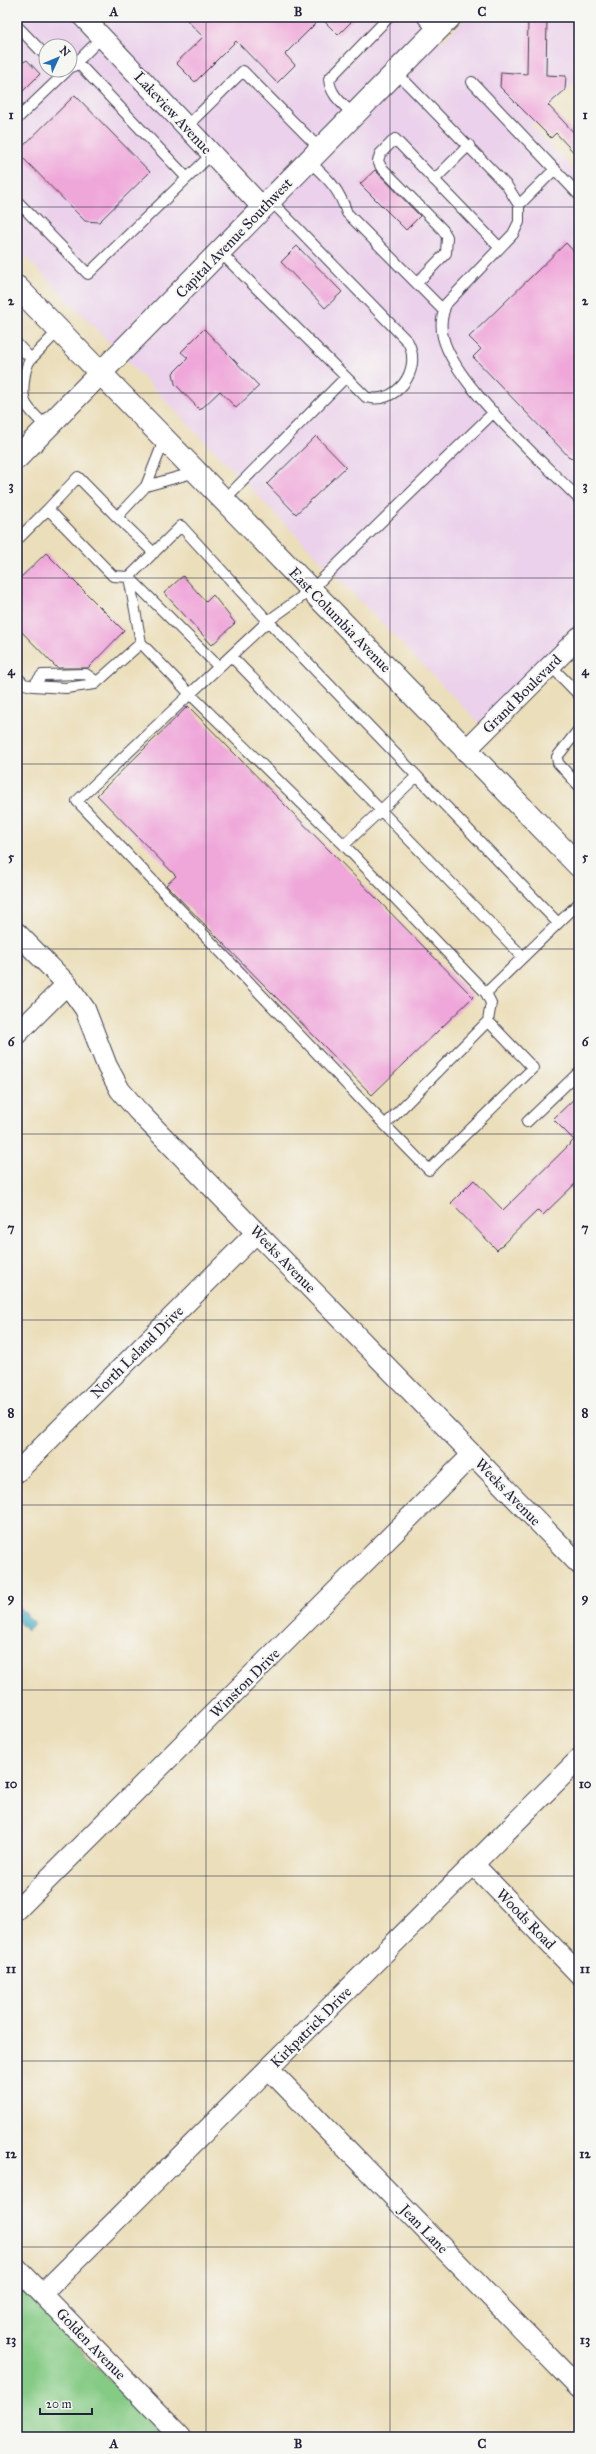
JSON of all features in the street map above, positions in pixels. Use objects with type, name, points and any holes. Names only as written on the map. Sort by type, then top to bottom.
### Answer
[{"type":"main road","name":"Capital Avenue Southwest","points":[[17,458],[396,72],[439,21]]},
{"type":"main road","name":"East Columbia Avenue","points":[[17,287],[579,866]]},
{"type":"street","name":"Lakeview Avenue","points":[[83,17],[212,154],[267,204]]},
{"type":"street","name":"Grand Boulevard","points":[[466,751],[579,637]]},
{"type":"street","name":"Weeks Avenue","points":[[17,933],[67,984],[85,1009],[107,1066],[120,1090],[579,1564]]},
{"type":"street","points":[[17,1034],[67,984]]},
{"type":"street","name":"North Leland Drive","points":[[17,1472],[257,1232]]},
{"type":"street","name":"Winston Drive","points":[[17,1910],[472,1455]]},
{"type":"street","name":"Kirkpatrick Drive","points":[[42,2294],[579,1758]]},
{"type":"street","name":"Woods Road","points":[[473,1864],[579,1974]]},
{"type":"street","name":"Jean Lane","points":[[269,2069],[579,2388]]},
{"type":"street","name":"Golden Avenue","points":[[17,2268],[181,2437]]},
{"type":"lane","points":[[354,115],[334,95],[330,88],[329,79],[389,17]]},
{"type":"lane","points":[[17,26],[38,48]]},
{"type":"lane","points":[[78,60],[102,37]]},
{"type":"lane","points":[[186,127],[243,71],[315,155],[340,193],[347,214],[444,311]]},
{"type":"lane","points":[[396,72],[503,181],[519,205],[520,222],[513,234],[458,289],[444,311],[441,319],[443,338],[457,369],[494,412],[579,499]]},
{"type":"lane","points":[[17,119],[59,78]]},
{"type":"lane","points":[[78,78],[187,178]]},
{"type":"lane","points":[[472,82],[579,195]]},
{"type":"lane","points":[[417,283],[446,253],[447,237],[378,161],[380,154],[395,139],[500,248]]},
{"type":"lane","points":[[434,180],[469,145]]},
{"type":"lane","points":[[17,201],[88,274],[212,154]]},
{"type":"lane","points":[[519,205],[555,170]]},
{"type":"lane","points":[[220,252],[366,396],[373,399],[383,397],[402,384],[411,374],[414,362],[412,351],[408,342],[267,204]]},
{"type":"lane","points":[[48,428],[26,404],[24,398],[26,364],[60,330]]},
{"type":"lane","points":[[17,344],[31,358]]},
{"type":"lane","points":[[224,500],[346,377]]},
{"type":"lane","points":[[488,1021],[533,1068],[429,1170],[77,801],[268,621],[311,590],[494,412]]},
{"type":"lane","points":[[117,517],[146,486],[165,438]]},
{"type":"lane","points":[[146,486],[197,472]]},
{"type":"lane","points":[[17,540],[48,510],[78,477],[154,553]]},
{"type":"lane","points":[[48,510],[113,576],[129,577],[219,667]]},
{"type":"lane","points":[[129,577],[181,526],[268,621],[558,923]]},
{"type":"lane","points":[[129,577],[141,643],[190,694],[344,845],[486,993],[491,1003],[488,1021],[385,1125]]},
{"type":"lane","points":[[17,677],[24,684],[33,686],[66,688],[97,682],[141,643]]},
{"type":"lane","points":[[231,656],[523,957]]},
{"type":"lane","points":[[551,666],[579,695]]},
{"type":"lane","points":[[579,729],[556,757],[558,763],[579,786]]},
{"type":"lane","points":[[344,845],[417,776]]},
{"type":"lane","points":[[486,993],[579,903]]},
{"type":"lane","points":[[527,1122],[579,1072]]},
{"type":"shaded area","points":[[17,17],[87,17],[100,30],[113,17],[417,17],[442,42],[467,17],[579,17],[579,78],[531,126],[579,175],[579,623],[479,723],[17,248]]},
{"type":"green space","points":[[17,2285],[165,2437],[17,2437]]},
{"type":"water","points":[[17,1605],[35,1623],[27,1631],[17,1621]]},
{"type":"building","points":[[184,17],[356,17],[338,35],[321,18],[285,54],[295,65],[277,83],[236,41],[195,82],[176,63],[203,37]]},
{"type":"building","points":[[528,17],[547,17],[546,75],[566,76],[565,90],[548,105],[579,138],[579,158],[556,133],[551,138],[500,87],[501,72],[527,74]]},
{"type":"building","points":[[17,54],[24,62],[27,60],[38,72],[38,76],[17,97]]},
{"type":"building","points":[[75,95],[150,172],[99,222],[85,221],[17,152]]},
{"type":"building","points":[[375,170],[420,216],[406,230],[360,184]]},
{"type":"building","points":[[566,243],[579,257],[579,451],[571,459],[473,357],[481,349],[469,337]]},
{"type":"building","points":[[297,246],[342,292],[325,308],[281,262]]},
{"type":"building","points":[[204,329],[259,386],[236,408],[220,391],[200,410],[175,384],[173,373],[188,358],[181,352]]},
{"type":"building","points":[[316,436],[346,467],[296,514],[267,484]]},
{"type":"building","points":[[46,553],[124,631],[88,668],[57,668],[17,627],[17,581]]},
{"type":"building","points":[[183,576],[206,602],[213,595],[235,623],[212,645],[164,593]]},
{"type":"building","points":[[188,706],[473,997],[372,1095],[166,885],[176,876],[97,795]]},
{"type":"building","points":[[579,1094],[579,1180],[543,1215],[538,1210],[497,1250],[451,1203],[474,1180],[503,1210],[574,1140],[553,1119]]}]
